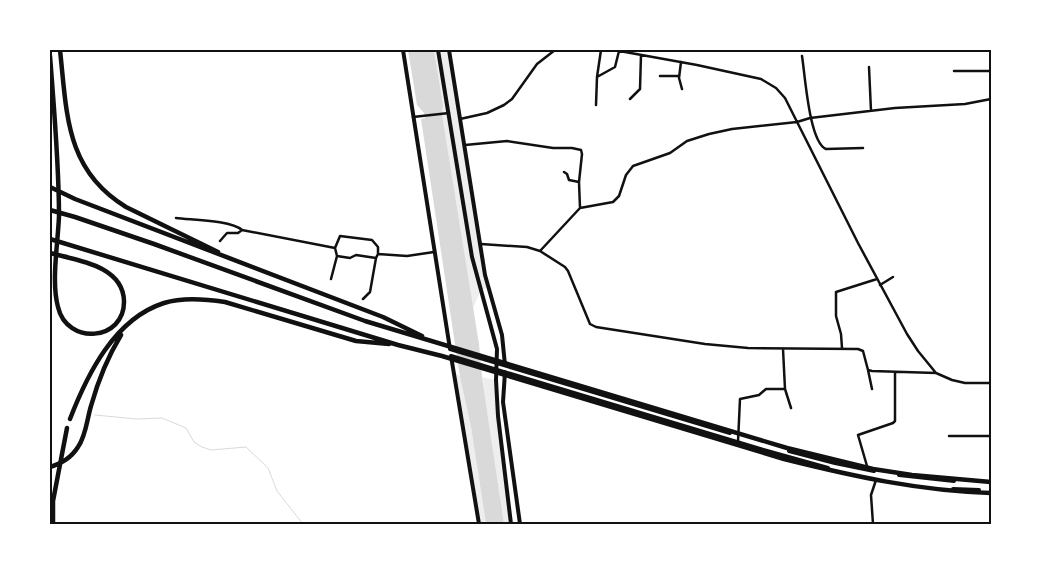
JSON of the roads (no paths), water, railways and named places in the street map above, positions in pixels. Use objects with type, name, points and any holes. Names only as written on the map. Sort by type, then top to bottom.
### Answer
[{"type":"highway","points":[[60,50],[72,134],[78,156],[94,181],[112,199],[133,211],[255,269]]},
{"type":"highway","points":[[50,56],[58,183],[56,287],[57,306],[65,323],[78,332],[93,334],[106,330],[117,322],[122,312],[124,299],[121,286],[112,275],[106,271],[75,260],[50,253]]},
{"type":"highway","points":[[50,187],[74,199],[383,317],[435,343]]},
{"type":"highway","points":[[50,210],[75,217],[365,321],[787,448],[834,460],[912,475],[991,482]]},
{"type":"highway","points":[[50,239],[398,345],[442,356],[784,459],[832,471],[911,486],[991,492]]},
{"type":"highway","points":[[70,419],[80,395],[105,350],[125,327],[144,313],[164,304],[205,299],[225,302],[356,341],[398,345]]},
{"type":"highway","points":[[50,467],[62,463],[72,456],[80,446],[97,386],[108,357],[125,327]]},
{"type":"highway","points":[[53,524],[53,501],[67,428]]},
{"type":"main road","points":[[403,50],[479,524]]},
{"type":"main road","points":[[438,50],[471,250],[480,289],[496,341],[498,416],[511,524]]},
{"type":"main road","points":[[449,50],[488,287],[502,335],[505,366]]},
{"type":"main road","points":[[480,289],[488,287]]},
{"type":"main road","points":[[450,349],[835,463],[912,477],[991,482]]},
{"type":"main road","points":[[451,356],[834,469],[877,479],[922,486],[991,492]]},
{"type":"main road","points":[[505,372],[503,402],[520,524]]},
{"type":"main road","points":[[834,469],[835,463]]},
{"type":"street","points":[[460,119],[487,113],[504,105],[512,99],[537,64],[556,50]]},
{"type":"street","points":[[596,105],[597,77],[601,50]]},
{"type":"street","points":[[614,50],[761,78],[780,92],[907,334],[936,373]]},
{"type":"street","points":[[597,77],[615,67],[619,51]]},
{"type":"street","points":[[630,99],[640,89],[641,55]]},
{"type":"street","points":[[802,56],[810,118],[818,142],[826,149],[863,148]]},
{"type":"street","points":[[681,62],[679,76],[682,90]]},
{"type":"street","points":[[869,67],[871,111]]},
{"type":"street","points":[[954,71],[991,71]]},
{"type":"street","points":[[660,76],[679,76]]},
{"type":"street","points":[[540,251],[580,208],[612,202],[619,196],[626,174],[633,166],[670,152],[687,141],[732,129],[797,122],[810,118],[894,108],[965,104],[991,99]]},
{"type":"street","points":[[413,118],[447,113]]},
{"type":"street","points":[[465,145],[507,141],[553,148],[567,147],[579,149],[582,154],[579,182],[580,208]]},
{"type":"street","points":[[564,172],[569,180],[579,182]]},
{"type":"street","points":[[176,218],[220,223],[238,227],[242,230],[335,248]]},
{"type":"street","points":[[220,241],[227,233],[238,233],[242,230]]},
{"type":"street","points":[[331,279],[337,256],[335,248],[340,236],[368,239],[376,243],[379,250],[370,292],[363,298]]},
{"type":"street","points":[[481,244],[517,245],[540,251],[565,267],[590,324],[596,327],[705,344],[748,348],[858,349],[863,351],[872,389]]},
{"type":"street","points":[[378,254],[407,256],[436,252]]},
{"type":"street","points":[[337,256],[350,258],[356,255],[376,258]]},
{"type":"street","points":[[880,285],[893,277]]},
{"type":"street","points":[[842,348],[841,334],[836,316],[836,292],[877,279]]},
{"type":"street","points":[[783,349],[785,389],[791,408]]},
{"type":"street","points":[[868,370],[936,373],[965,384],[991,383]]},
{"type":"street","points":[[868,470],[858,435],[896,421],[894,371]]},
{"type":"street","points":[[738,442],[740,399],[759,395],[766,389],[785,389]]},
{"type":"street","points":[[949,436],[991,436]]},
{"type":"street","points":[[873,524],[871,495],[877,479]]},
{"type":"waterway","points":[[95,415],[136,419],[162,418],[186,428],[194,442],[202,447],[211,450],[246,447],[268,468],[277,491],[303,524]]}]
